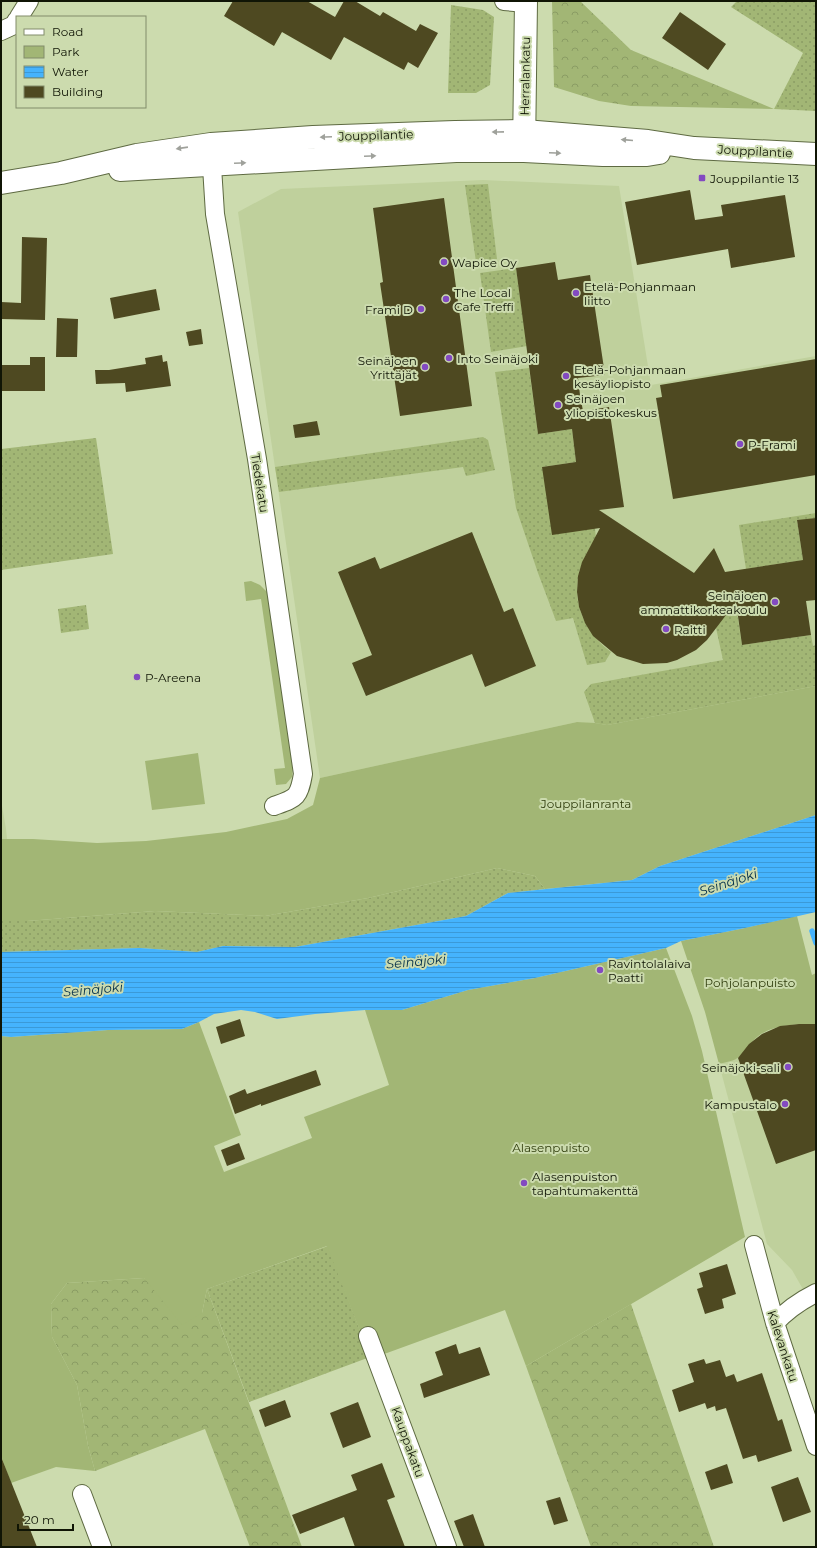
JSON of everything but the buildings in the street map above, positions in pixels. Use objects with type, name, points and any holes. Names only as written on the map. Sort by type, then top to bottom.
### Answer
[{"type":"main road","name":"Herralankatu","points":[[524,141],[526,2]]},
{"type":"main road","name":"Jouppilantie","points":[[1,183],[61,173],[211,155],[456,151],[524,141],[603,156],[647,155],[694,148],[816,154]]},
{"type":"street","points":[[20,16],[29,1]]},
{"type":"street","points":[[504,1],[526,2]]},
{"type":"street","points":[[1,31],[14,25],[16,22]]},
{"type":"street","name":"Tiedekatu","points":[[211,155],[215,214],[257,459],[303,774],[300,790],[292,800],[274,806]]},
{"type":"street","name":"Kalevankatu","points":[[754,1246],[775,1324],[816,1446]]},
{"type":"street","points":[[775,1324],[791,1308],[816,1294]]},
{"type":"street","name":"Kauppakatu","points":[[368,1336],[447,1547]]},
{"type":"street","points":[[82,1494],[102,1547]]},
{"type":"shaded area","points":[[483,180],[619,186],[651,385],[816,356],[816,686],[607,725],[577,722],[320,778],[238,212],[281,189]]},
{"type":"shaded area","points":[[1,800],[6,829],[7,839],[1,839]]},
{"type":"shaded area","points":[[799,1024],[816,1024],[816,1301],[804,1291],[792,1270],[767,1244],[719,1064],[738,1058],[749,1044],[762,1034],[780,1027]]},
{"type":"green space","points":[[552,1],[580,1],[631,50],[774,109],[631,106],[599,101],[554,87]]},
{"type":"green space","points":[[737,1],[816,1],[816,111],[774,109],[803,53],[731,7]]},
{"type":"green space","points":[[451,5],[483,10],[494,17],[490,85],[476,93],[448,93]]},
{"type":"green space","points":[[488,184],[497,259],[476,262],[465,185]]},
{"type":"green space","points":[[516,268],[527,346],[491,352],[480,273]]},
{"type":"green space","points":[[529,368],[538,434],[572,429],[576,462],[542,467],[595,528],[596,539],[586,554],[580,569],[577,584],[578,599],[581,613],[588,627],[598,640],[611,652],[605,662],[587,665],[573,618],[556,621],[516,508],[495,372]]},
{"type":"green space","points":[[483,437],[488,440],[495,470],[466,476],[463,467],[279,492],[275,467]]},
{"type":"green space","points":[[96,438],[113,554],[1,570],[1,449]]},
{"type":"green space","points":[[816,513],[816,518],[797,521],[803,560],[746,569],[739,525]]},
{"type":"green space","points":[[251,581],[260,585],[268,593],[293,764],[292,777],[286,784],[276,785],[274,769],[285,768],[261,599],[246,601],[244,582]]},
{"type":"green space","points":[[730,602],[731,614],[737,613],[742,645],[811,635],[813,646],[816,645],[816,686],[607,725],[595,723],[584,692],[591,684],[723,660],[716,628]]},
{"type":"green space","points":[[86,605],[89,629],[61,633],[58,609]]},
{"type":"green space","name":"Jouppilanranta","points":[[816,686],[816,815],[660,866],[632,880],[545,889],[535,876],[497,868],[368,898],[265,916],[155,911],[27,921],[1,921],[1,839],[33,839],[97,843],[146,841],[226,832],[287,819],[313,805],[320,778],[577,722],[607,725]]},
{"type":"green space","points":[[198,753],[205,804],[152,810],[145,761]]},
{"type":"green space","points":[[497,868],[535,876],[545,889],[508,893],[466,916],[295,947],[223,946],[197,952],[140,948],[1,952],[1,921],[27,921],[155,911],[265,916],[368,898]]},
{"type":"green space","name":"Pohjolanpuisto","points":[[797,916],[812,975],[816,973],[816,1024],[788,1025],[774,1028],[761,1034],[737,1058],[719,1064],[705,1012],[681,941]]},
{"type":"green space","name":"Alasenpuisto","points":[[666,948],[692,1016],[702,1051],[745,1237],[526,1366],[505,1310],[387,1353],[370,1357],[327,1246],[207,1289],[202,1313],[182,1325],[144,1278],[67,1283],[51,1304],[52,1337],[77,1385],[88,1446],[95,1471],[56,1467],[11,1483],[1,1456],[1,1036],[11,1037],[108,1030],[182,1029],[199,1022],[241,1135],[214,1146],[224,1172],[312,1138],[304,1117],[389,1085],[365,1010],[402,1010],[468,990],[535,978]]},
{"type":"green space","points":[[328,1246],[370,1357],[249,1402],[207,1289]]},
{"type":"green space","points":[[144,1278],[202,1313],[207,1289],[302,1547],[250,1547],[205,1429],[95,1471],[88,1446],[77,1385],[52,1337],[51,1304],[67,1283]]},
{"type":"green space","points":[[631,1304],[714,1547],[591,1547],[526,1366]]},
{"type":"water","name":"Seinäjoki","points":[[816,815],[816,912],[681,941],[666,948],[535,978],[468,990],[402,1010],[365,1010],[277,1019],[255,1012],[241,1010],[214,1014],[182,1029],[108,1030],[11,1037],[1,1036],[1,952],[140,948],[197,952],[223,946],[295,947],[466,916],[508,893],[632,880],[660,866]]},
{"type":"waterway","points":[[812,931],[816,943]]},
{"type":"place","name":"Jouppilantie 13","points":[[702,178]]},
{"type":"place","name":"Wapice Oy","points":[[444,262]]},
{"type":"place","name":"Etelä-Pohjanmaan liitto","points":[[576,293]]},
{"type":"place","name":"The Local Cafe Treffi","points":[[446,299]]},
{"type":"place","name":"Frami D","points":[[421,309]]},
{"type":"place","name":"Into Seinäjoki","points":[[449,358]]},
{"type":"place","name":"Seinäjoen Yrittäjät","points":[[425,367]]},
{"type":"place","name":"Etelä-Pohjanmaan kesäyliopisto","points":[[566,376]]},
{"type":"place","name":"Seinäjoen yliopistokeskus","points":[[558,405]]},
{"type":"place","name":"P-Frami","points":[[740,444]]},
{"type":"place","name":"Seinäjoen ammattikorkeakoulu","points":[[775,602]]},
{"type":"place","name":"Raitti","points":[[666,629]]},
{"type":"place","name":"P-Areena","points":[[137,677]]},
{"type":"place","name":"Ravintolalaiva Paatti","points":[[600,970]]},
{"type":"place","name":"Seinäjoki-sali","points":[[788,1067]]},
{"type":"place","name":"Kampustalo","points":[[785,1104]]},
{"type":"place","name":"Alasenpuiston tapahtumakenttä","points":[[524,1183]]}]
